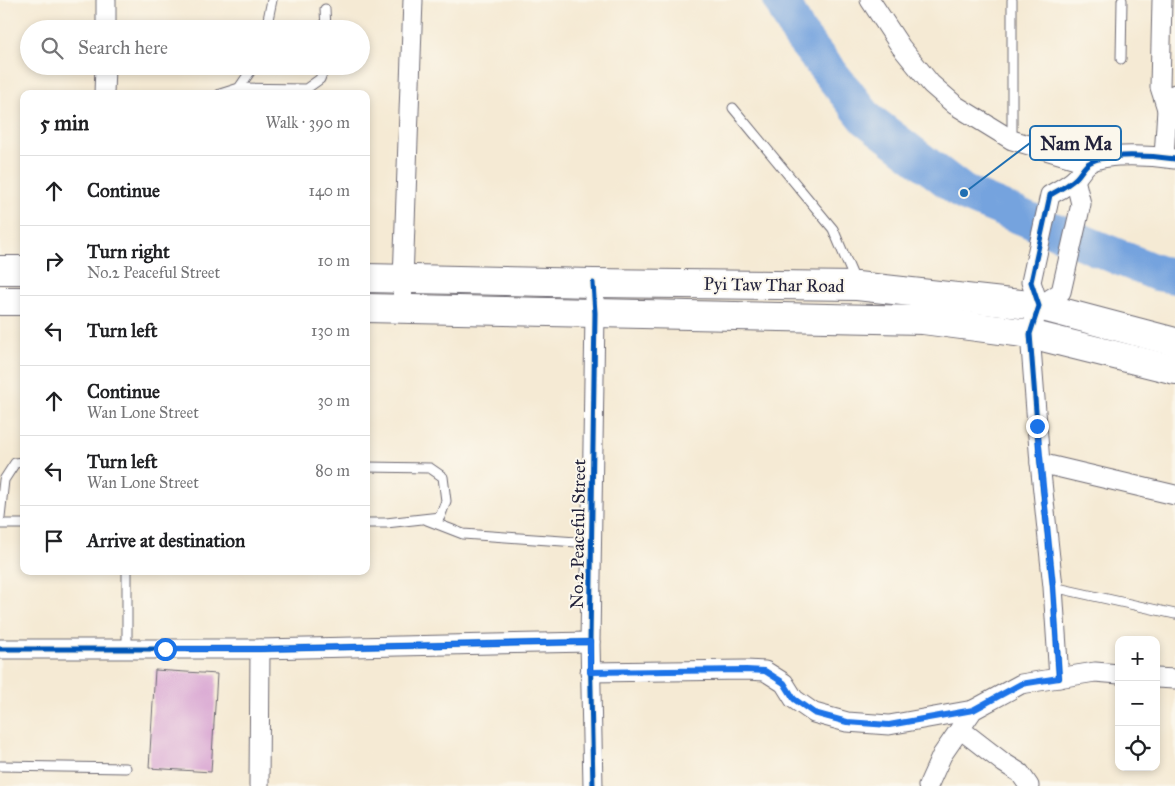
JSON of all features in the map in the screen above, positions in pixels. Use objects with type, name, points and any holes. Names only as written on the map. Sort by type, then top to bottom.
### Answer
[{"type":"highway","points":[[0,270],[20,270]]},
{"type":"highway","name":"Pyi Taw Thar Road","points":[[370,278],[857,286],[1044,294],[1175,342]]},
{"type":"highway","points":[[0,301],[20,302]]},
{"type":"highway","name":"Pyi Taw Thar Road","points":[[370,308],[923,320],[1030,334],[1175,370]]},
{"type":"street","points":[[106,0],[106,20]]},
{"type":"street","points":[[402,308],[413,0]]},
{"type":"street","points":[[1044,294],[1050,195],[1075,179],[1089,163],[1104,157],[1170,158],[1171,101],[1160,87],[1162,0]]},
{"type":"street","points":[[874,3],[901,47],[931,84],[955,105],[1012,140],[1089,163]]},
{"type":"street","points":[[104,90],[105,75]]},
{"type":"street","points":[[1059,678],[1053,587],[1040,463],[1030,334],[1044,294],[1081,204],[1075,179]]},
{"type":"street","name":"No.2 Peaceful Street","points":[[593,283],[595,313],[590,642],[593,786]]},
{"type":"street","points":[[1040,463],[1175,495]]},
{"type":"street","points":[[0,649],[260,649],[590,642]]},
{"type":"street","points":[[259,786],[260,649]]},
{"type":"street","points":[[590,672],[765,671],[784,683],[794,699],[814,713],[847,722],[889,725],[973,710],[1021,684],[1095,672],[1115,674]]},
{"type":"street","points":[[1160,678],[1175,679]]},
{"type":"street","points":[[928,786],[942,755],[973,710]]},
{"type":"street","points":[[960,729],[1020,774],[1029,786]]},
{"type":"lane","points":[[268,20],[272,0]]},
{"type":"lane","points":[[1012,0],[1012,140]]},
{"type":"lane","points":[[1121,59],[1122,0]]},
{"type":"lane","points":[[326,9],[326,20]]},
{"type":"lane","points":[[239,88],[248,75]]},
{"type":"lane","points":[[233,90],[239,88],[306,89],[320,79],[322,75]]},
{"type":"lane","points":[[734,108],[833,229],[857,286]]},
{"type":"lane","points":[[0,517],[4,480],[15,463],[20,462]]},
{"type":"lane","points":[[370,467],[430,468],[443,477],[446,501],[440,517],[370,523]]},
{"type":"lane","points":[[424,519],[463,534],[591,543]]},
{"type":"lane","points":[[0,524],[20,524]]},
{"type":"lane","points":[[127,575],[127,649]]},
{"type":"lane","points":[[1053,587],[1175,614]]},
{"type":"lane","points":[[0,766],[126,768]]},
{"type":"building","points":[[155,670],[217,674],[211,772],[149,768]]},
{"type":"waterway","points":[[781,0],[799,34],[867,119],[964,193],[1157,273],[1175,276]]},
{"type":"cycle path","points":[[1059,678],[1053,587],[1040,463],[1030,334],[1039,306],[1031,282],[1050,195],[1070,183],[1087,164],[1107,157],[1131,156],[1175,159]]},
{"type":"cycle path","points":[[593,283],[595,313],[590,642],[593,786]]},
{"type":"cycle path","points":[[0,649],[260,649],[590,642]]},
{"type":"place","name":"Nam Ma","points":[[964,193]]},
{"type":"route","points":[[165,649],[260,649],[590,642],[590,672],[765,671],[784,683],[794,699],[814,713],[847,722],[889,725],[973,710],[1021,684],[1059,678],[1053,587],[1037,426]]}]
